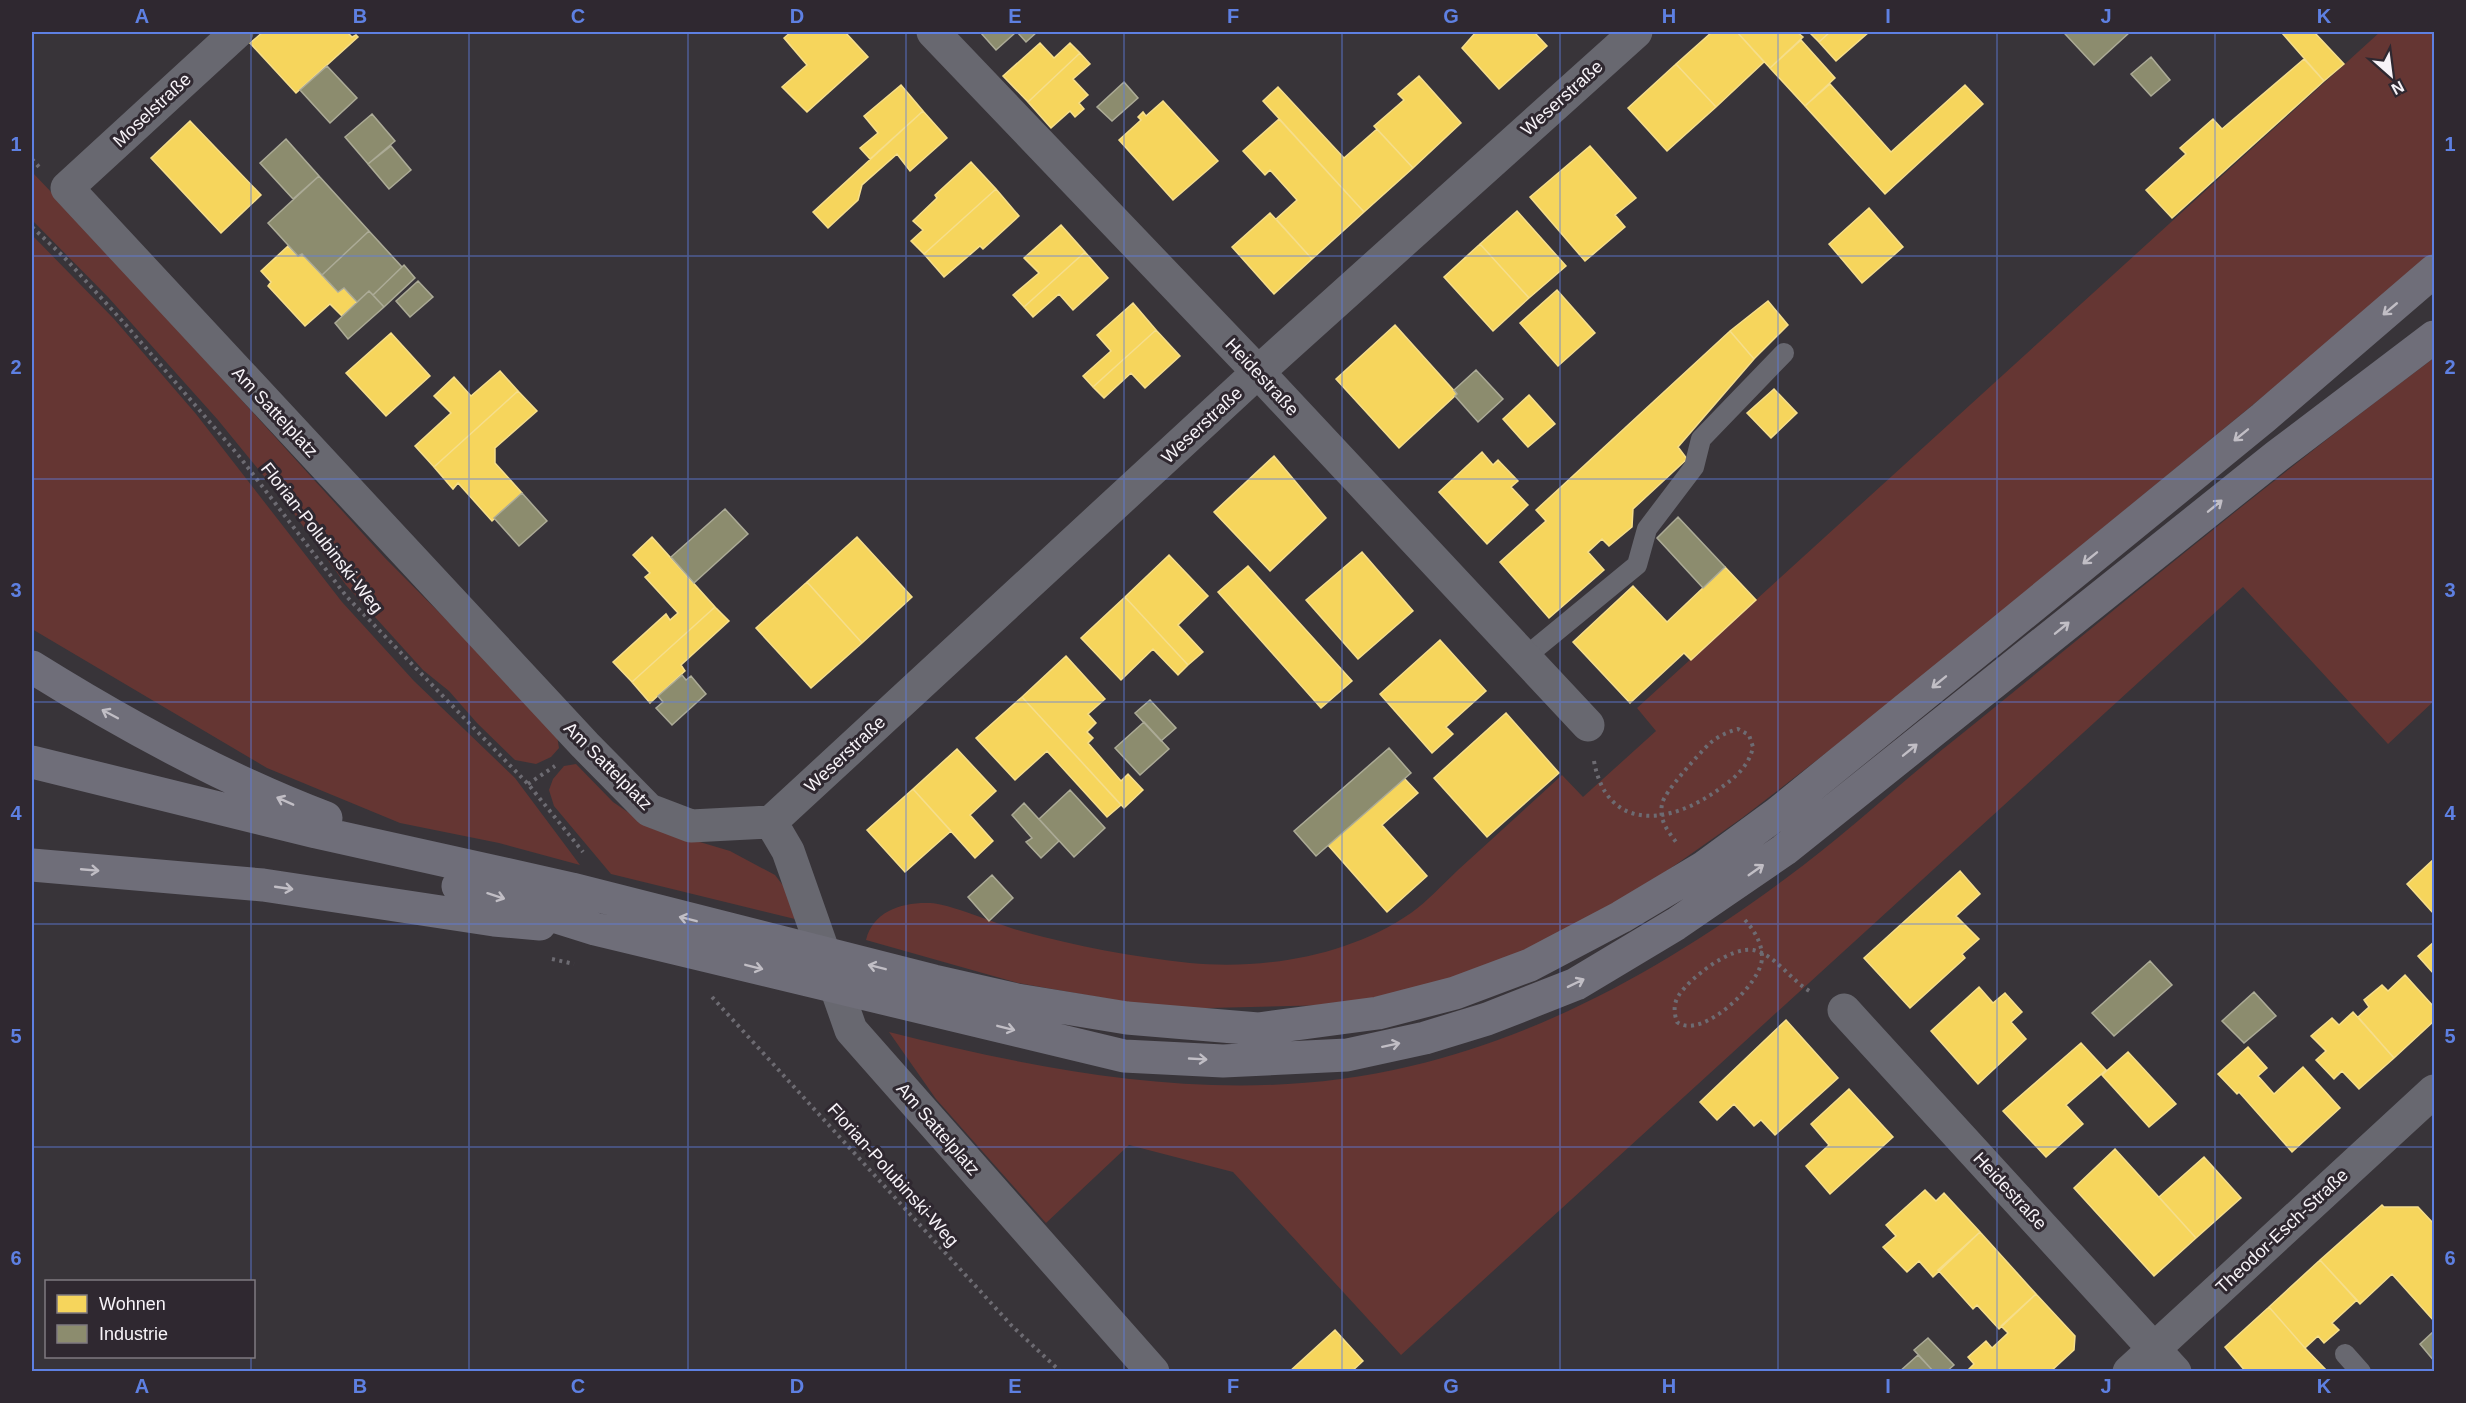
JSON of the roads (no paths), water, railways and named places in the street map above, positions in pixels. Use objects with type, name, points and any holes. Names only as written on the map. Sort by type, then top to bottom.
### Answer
[{"type":"highway","points":[[32,762],[437,861],[572,889],[1017,1000],[1127,1018],[1258,1029],[1378,1013],[1455,993],[1530,965],[1622,917],[1703,868],[1778,813],[2208,462],[2434,272]]},
{"type":"highway","points":[[32,780],[480,891],[595,929],[1124,1056],[1223,1061],[1347,1055],[1425,1038],[1487,1019],[1576,984],[1676,924],[1784,850],[2277,456],[2434,337]]},
{"type":"highway","points":[[32,667],[86,701],[215,770],[316,814],[437,861]]},
{"type":"highway","points":[[32,865],[263,885],[494,920],[595,929]]},
{"type":"street","name":"Moselstraße","points":[[67,188],[237,32]]},
{"type":"street","name":"Heidestraße","points":[[933,32],[1258,372],[1588,725]]},
{"type":"street","name":"Weserstraße","points":[[771,822],[1258,372],[1636,32]]},
{"type":"street","name":"Am Sattelplatz","points":[[67,188],[585,745],[649,810],[691,826],[771,822],[788,851],[851,1030],[1153,1371]]},
{"type":"street","name":"Heidestraße","points":[[1844,1011],[2165,1360]]},
{"type":"street","name":"Theodor-Esch-Straße","points":[[2129,1371],[2165,1360],[2434,1091]]},
{"type":"lane","points":[[1525,657],[1637,565],[1647,529],[1694,467],[1701,439],[1784,353]]},
{"type":"lane","points":[[2345,1354],[2361,1371]]}]
